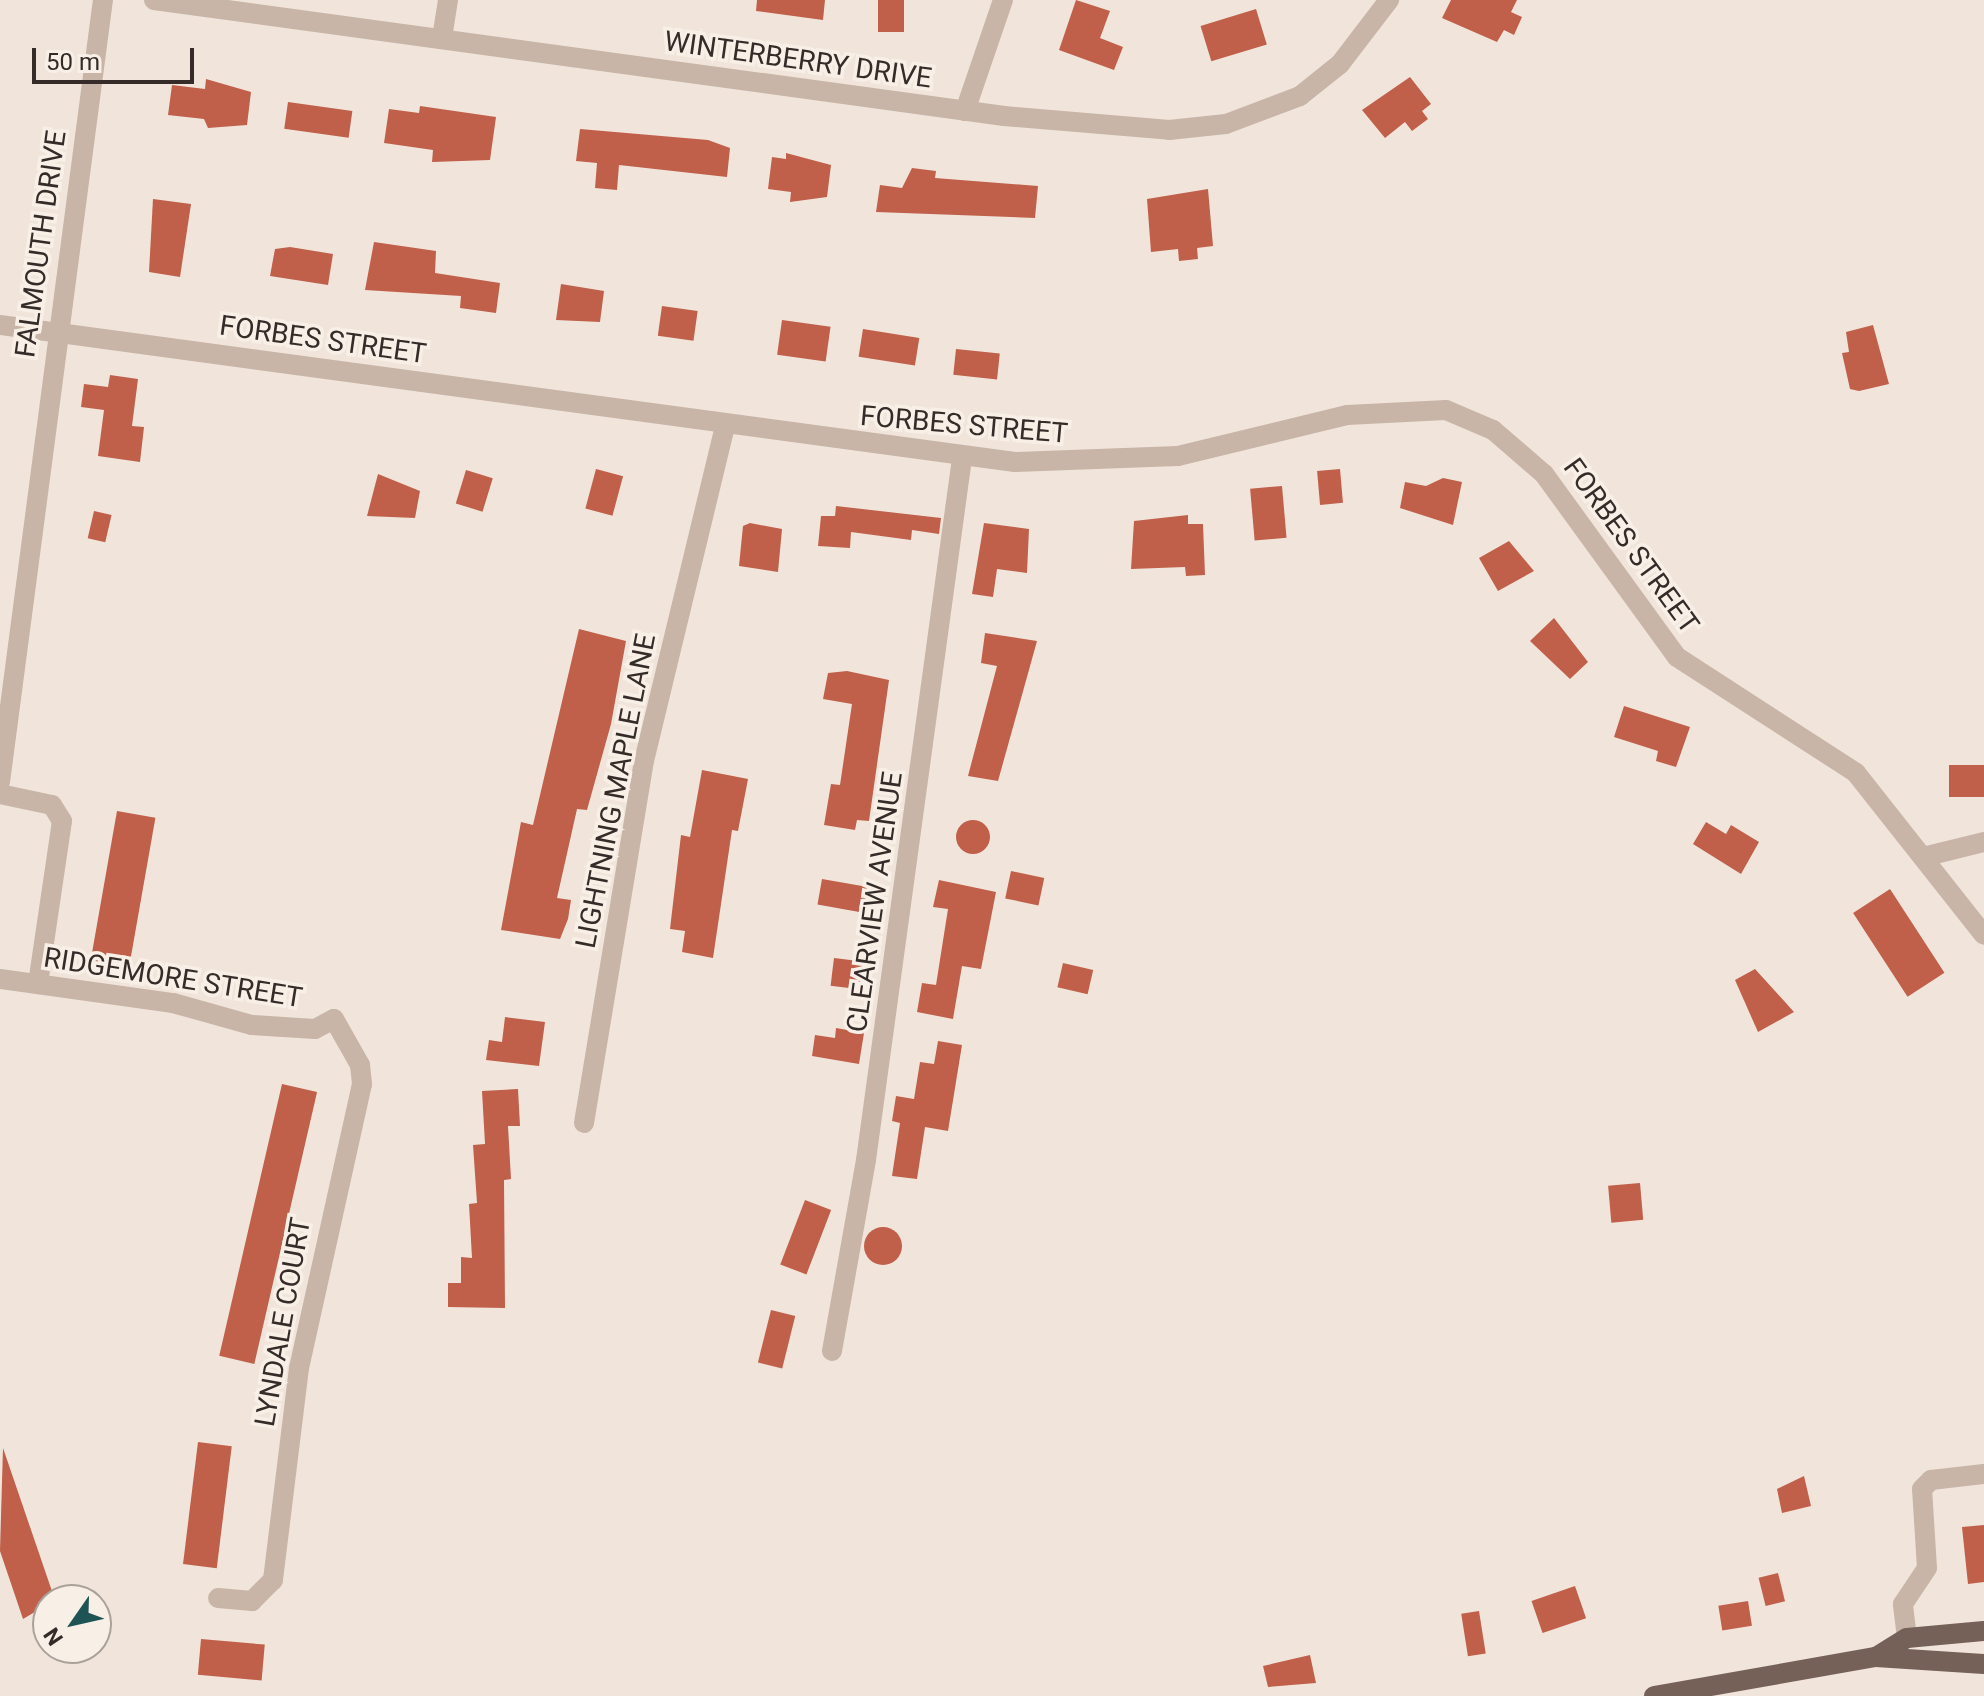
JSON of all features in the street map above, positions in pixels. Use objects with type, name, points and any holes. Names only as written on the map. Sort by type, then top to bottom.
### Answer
[{"type":"main road","points":[[1876,1657],[1907,1638],[1984,1631]]},
{"type":"main road","points":[[1654,1696],[1876,1657],[1984,1664]]},
{"type":"street","name":"FALMOUTH DRIVE","points":[[1,772],[103,0]]},
{"type":"street","name":"WINTERBERRY DRIVE","points":[[154,0],[965,111],[1139,128],[1226,124],[1313,87],[1365,38],[1389,0]]},
{"type":"street","points":[[442,38],[448,0]]},
{"type":"street","points":[[965,111],[1003,0]]},
{"type":"street","name":"FORBES STREET","points":[[0,325],[962,458],[1149,459],[1395,407],[1473,419],[1544,474],[1677,657],[1856,773],[1984,935]]},
{"type":"street","name":"LIGHTNING MAPLE LANE","points":[[584,1123],[644,761],[725,425]]},
{"type":"street","name":"CLEARVIEW AVENUE","points":[[832,1351],[866,1160],[962,458]]},
{"type":"street","points":[[0,794],[52,805],[62,821],[38,984]]},
{"type":"street","points":[[1923,857],[1984,842]]},
{"type":"street","name":"RIDGEMORE STREET","points":[[0,979],[173,1003],[252,1025],[315,1029],[334,1019]]},
{"type":"street","name":"LYNDALE COURT","points":[[218,1598],[252,1601],[273,1580],[315,1278],[362,1084],[360,1065],[334,1019]]},
{"type":"street","points":[[1907,1638],[1903,1604],[1927,1568],[1922,1489],[1931,1480],[1984,1474]]},
{"type":"building","points":[[757,0],[825,0],[823,20],[756,11]]},
{"type":"building","points":[[878,0],[904,0],[904,32],[878,32]]},
{"type":"building","points":[[1076,0],[1110,11],[1100,38],[1123,47],[1114,70],[1059,50]]},
{"type":"building","points":[[1451,0],[1517,0],[1511,12],[1522,17],[1514,35],[1504,30],[1497,42],[1442,18]]},
{"type":"building","points":[[1256,9],[1267,44],[1211,61],[1201,26]]},
{"type":"building","points":[[1410,77],[1431,104],[1422,111],[1428,119],[1412,131],[1405,122],[1385,138],[1362,110]]},
{"type":"building","points":[[206,79],[251,92],[247,125],[208,128],[204,119],[168,115],[172,85],[205,89]]},
{"type":"building","points":[[288,102],[352,111],[349,138],[284,129]]},
{"type":"building","points":[[420,106],[496,117],[490,160],[432,162],[433,150],[384,143],[389,109],[419,113]]},
{"type":"building","points":[[580,129],[708,140],[730,148],[727,177],[619,165],[617,190],[595,188],[597,163],[576,161]]},
{"type":"building","points":[[786,153],[831,165],[827,197],[790,202],[791,192],[768,189],[772,157],[786,159]]},
{"type":"building","points":[[912,168],[936,171],[935,178],[1038,186],[1035,218],[876,212],[880,185],[902,188]]},
{"type":"building","points":[[1208,189],[1213,246],[1197,248],[1198,259],[1179,261],[1178,249],[1151,252],[1147,199]]},
{"type":"building","points":[[153,199],[191,204],[180,277],[149,272]]},
{"type":"building","points":[[374,242],[436,251],[435,273],[500,283],[496,313],[460,308],[461,296],[365,290]]},
{"type":"building","points":[[290,247],[333,254],[328,285],[270,276],[275,249]]},
{"type":"building","points":[[561,284],[604,291],[600,322],[556,320]]},
{"type":"building","points":[[662,306],[698,311],[693,341],[658,336]]},
{"type":"building","points":[[782,320],[831,327],[826,361],[777,355]]},
{"type":"building","points":[[1873,325],[1889,384],[1859,391],[1850,389],[1842,353],[1849,352],[1846,332]]},
{"type":"building","points":[[863,329],[919,338],[915,366],[859,357]]},
{"type":"building","points":[[956,349],[1000,354],[997,379],[953,375]]},
{"type":"building","points":[[110,375],[138,379],[132,426],[144,427],[140,462],[98,456],[104,410],[81,407],[84,384],[108,387]]},
{"type":"building","points":[[596,469],[623,476],[612,516],[585,509]]},
{"type":"building","points":[[1340,469],[1343,503],[1320,505],[1317,471]]},
{"type":"building","points":[[466,470],[493,478],[483,512],[456,503]]},
{"type":"building","points":[[378,474],[420,491],[415,518],[367,516]]},
{"type":"building","points":[[1443,478],[1462,482],[1453,525],[1400,508],[1405,482],[1426,486]]},
{"type":"building","points":[[1282,486],[1287,538],[1255,541],[1250,489]]},
{"type":"building","points":[[836,506],[941,518],[939,534],[912,530],[911,540],[851,532],[850,548],[818,546],[821,516],[835,516]]},
{"type":"building","points":[[94,511],[112,515],[105,542],[88,538]]},
{"type":"building","points":[[1188,515],[1188,524],[1203,524],[1205,575],[1186,576],[1185,567],[1131,569],[1134,521]]},
{"type":"building","points":[[750,523],[782,529],[778,572],[739,566],[743,526]]},
{"type":"building","points":[[984,523],[1029,529],[1027,573],[997,569],[993,597],[972,594]]},
{"type":"building","points":[[1509,541],[1534,571],[1498,591],[1479,558]]},
{"type":"building","points":[[1554,618],[1588,662],[1570,679],[1530,641]]},
{"type":"building","points":[[579,629],[626,641],[611,724],[587,810],[577,809],[557,898],[571,900],[568,919],[560,939],[501,930],[521,822],[533,825]]},
{"type":"building","points":[[985,633],[1037,641],[998,781],[968,776],[997,666],[981,663]]},
{"type":"building","points":[[847,671],[889,680],[869,821],[857,820],[855,830],[824,825],[831,784],[840,785],[852,704],[823,699],[828,673]]},
{"type":"building","points":[[1624,706],[1690,727],[1676,767],[1656,761],[1658,751],[1614,737]]},
{"type":"building","points":[[1949,765],[1984,765],[1984,797],[1949,797]]},
{"type":"building","points":[[702,770],[748,779],[738,831],[732,830],[713,958],[682,952],[685,931],[670,929],[681,835],[690,837]]},
{"type":"building","points":[[117,811],[155,818],[129,969],[90,963]]},
{"type":"building","points":[[973,820],[985,825],[990,837],[985,849],[973,854],[961,849],[956,837],[961,825]]},
{"type":"building","points":[[1706,822],[1726,834],[1731,825],[1759,842],[1741,874],[1693,844]]},
{"type":"building","points":[[1011,871],[1044,878],[1038,905],[1005,898]]},
{"type":"building","points":[[822,879],[869,887],[865,913],[817,905]]},
{"type":"building","points":[[939,880],[996,892],[981,969],[962,966],[953,1019],[917,1012],[922,983],[936,985],[948,909],[933,907]]},
{"type":"building","points":[[1890,889],[1944,973],[1908,997],[1853,913]]},
{"type":"building","points":[[834,958],[869,962],[865,990],[831,986]]},
{"type":"building","points":[[1063,963],[1093,970],[1088,994],[1057,987]]},
{"type":"building","points":[[1755,969],[1794,1012],[1758,1032],[1735,980]]},
{"type":"building","points":[[505,1017],[545,1022],[539,1066],[486,1060],[489,1040],[502,1042]]},
{"type":"building","points":[[836,1028],[864,1033],[859,1064],[812,1056],[815,1035],[835,1038]]},
{"type":"building","points":[[938,1041],[962,1045],[948,1131],[925,1127],[917,1179],[892,1176],[900,1123],[892,1121],[896,1096],[914,1099],[920,1062],[934,1064]]},
{"type":"building","points":[[282,1084],[317,1092],[254,1364],[219,1356]]},
{"type":"building","points":[[518,1089],[520,1126],[508,1126],[511,1179],[504,1180],[505,1308],[448,1307],[448,1283],[461,1283],[461,1257],[472,1258],[469,1204],[477,1203],[473,1145],[485,1144],[482,1091]]},
{"type":"building","points":[[1640,1183],[1643,1220],[1611,1223],[1608,1186]]},
{"type":"building","points":[[805,1200],[831,1210],[806,1274],[780,1264]]},
{"type":"building","points":[[883,1227],[897,1232],[902,1246],[897,1260],[883,1265],[869,1260],[864,1246],[869,1232]]},
{"type":"building","points":[[771,1310],[795,1316],[782,1368],[758,1362]]},
{"type":"building","points":[[198,1442],[232,1446],[217,1568],[183,1564]]},
{"type":"building","points":[[3,1448],[50,1584],[32,1584],[32,1614],[23,1619],[0,1551]]},
{"type":"building","points":[[1804,1476],[1811,1506],[1782,1513],[1777,1489]]},
{"type":"building","points":[[1984,1525],[1984,1582],[1968,1584],[1962,1527]]},
{"type":"building","points":[[1778,1573],[1785,1601],[1766,1606],[1759,1578]]},
{"type":"building","points":[[1575,1586],[1586,1618],[1543,1633],[1532,1601]]},
{"type":"building","points":[[1748,1601],[1752,1626],[1722,1630],[1718,1606]]},
{"type":"building","points":[[1479,1611],[1486,1653],[1468,1656],[1461,1614]]},
{"type":"building","points":[[201,1639],[265,1645],[262,1680],[198,1675]]},
{"type":"building","points":[[1310,1655],[1316,1683],[1268,1687],[1263,1666]]}]
